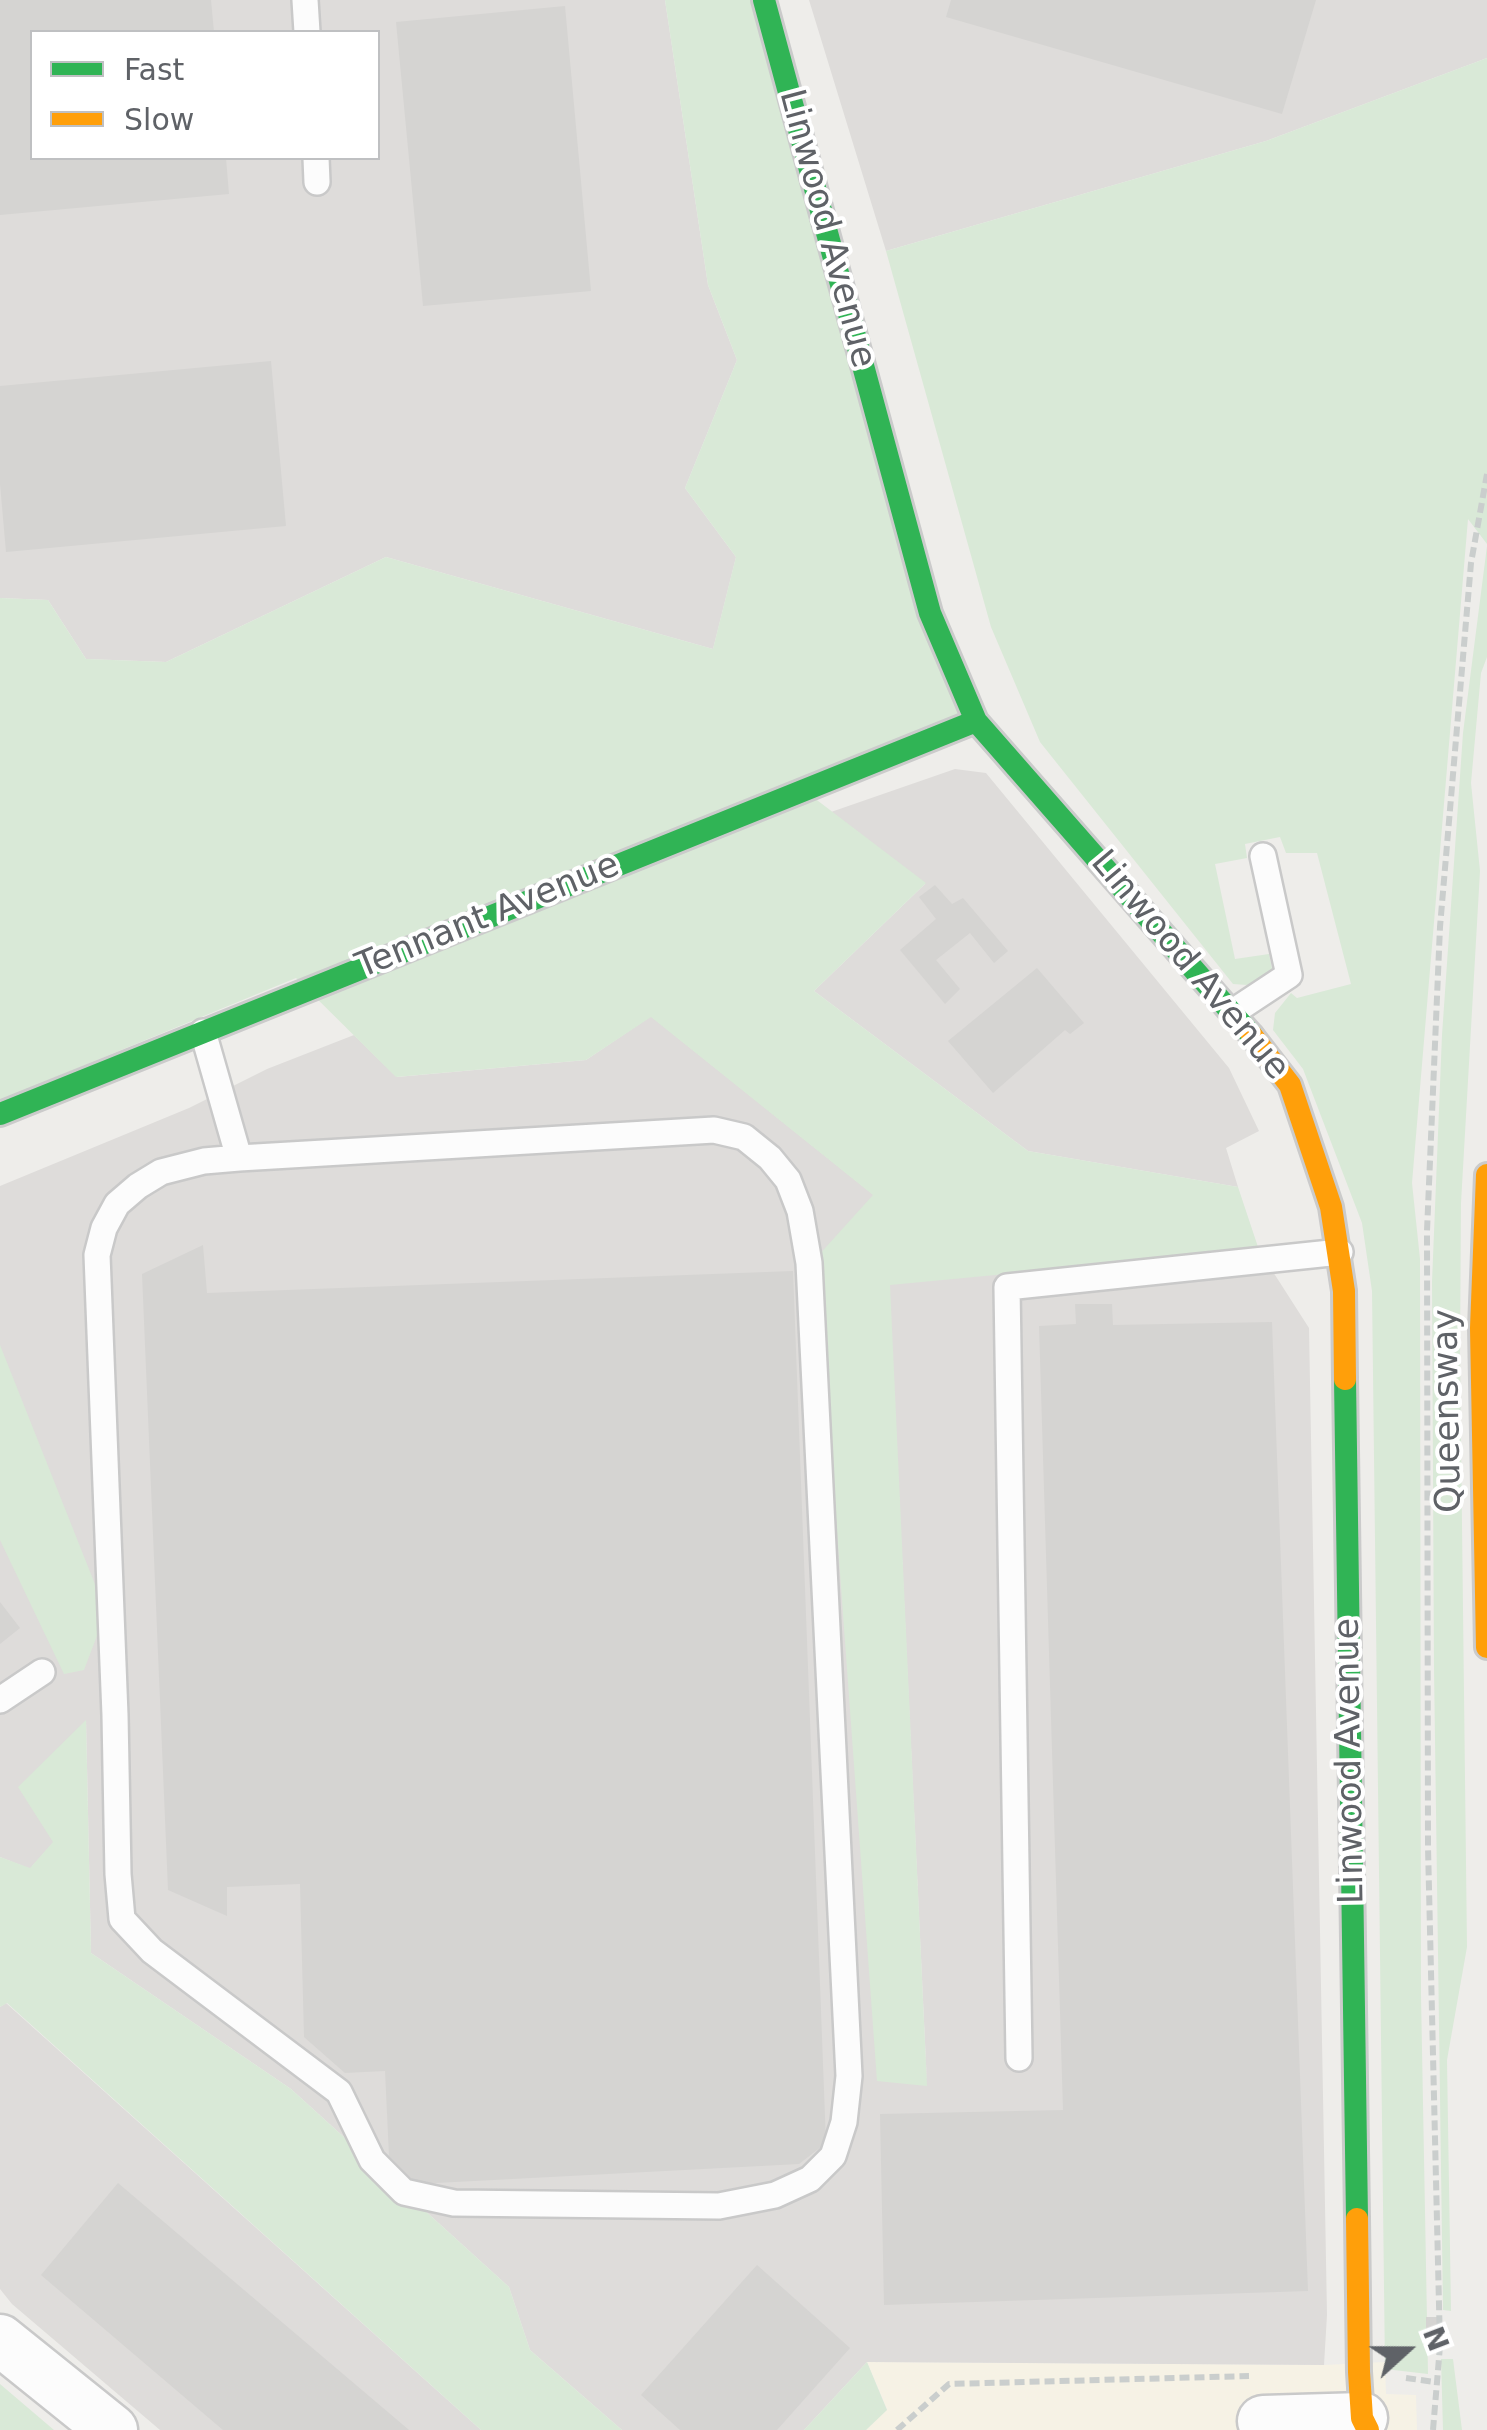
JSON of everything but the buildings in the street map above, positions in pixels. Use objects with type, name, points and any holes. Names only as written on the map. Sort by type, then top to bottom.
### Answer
[{"type":"main road","name":"Linwood Avenue","points":[[764,0],[930,613],[976,721],[1234,1012],[1290,1085],[1330,1207],[1344,1292],[1365,2424]]},
{"type":"main road","name":"Tennant Avenue","points":[[0,1114],[976,721]]},
{"type":"main road","name":"Queensway","points":[[1487,1175],[1481,1328],[1487,1647]]},
{"type":"street","points":[[0,2340],[112,2430]]},
{"type":"street","name":"Linwood Avenue","points":[[1256,2409],[1365,2424]]},
{"type":"lane","points":[[305,0],[307,30]]},
{"type":"lane","points":[[1234,1012],[1289,975],[1264,856]]},
{"type":"lane","points":[[203,1032],[238,1158]]},
{"type":"lane","points":[[714,1130],[744,1138],[770,1158],[788,1180],[800,1211],[809,1262],[850,2076],[844,2122],[833,2156],[810,2180],[775,2194],[719,2206],[454,2203],[404,2192],[372,2160],[339,2092],[152,1951],[122,1919],[97,1255],[104,1228],[117,1204],[138,1186],[161,1172],[204,1161],[238,1158],[714,1130]]},
{"type":"lane","points":[[1019,2058],[1007,1286],[1340,1252]]},
{"type":"lane","points":[[0,1700],[42,1672]]},
{"type":"path","points":[[897,2430],[950,2384],[1256,2409]]},
{"type":"shaded area","points":[[0,0],[665,0],[708,285],[737,360],[685,488],[736,557],[713,649],[386,557],[166,662],[86,659],[48,600],[0,598]]},
{"type":"shaded area","points":[[809,0],[1487,0],[1487,58],[1266,141],[886,251]]},
{"type":"shaded area","points":[[955,769],[986,773],[1229,1068],[1259,1131],[1226,1148],[1238,1187],[1028,1151],[814,991],[925,884],[831,812]]},
{"type":"shaded area","points":[[651,1016],[874,1195],[927,2085],[889,1284],[1259,1250],[1309,1328],[1327,2315],[1324,2365],[867,2362],[804,2430],[622,2430],[530,2350],[509,2287],[291,2089],[91,1953],[86,1721],[54,1842],[30,1869],[0,1857],[0,1186],[354,1035],[397,1077],[586,1060]]},
{"type":"shaded area","points":[[6,2003],[481,2430],[160,2430],[12,2304],[0,2289],[0,2007]]},
{"type":"shaded area","points":[[867,2362],[1385,2362],[1386,2394],[1416,2395],[1417,2430],[866,2430],[887,2409]]},
{"type":"green space","points":[[665,0],[764,0],[976,721],[805,791],[926,883],[814,991],[1028,1151],[1238,1187],[1259,1250],[890,1285],[927,2086],[877,2081],[817,1257],[873,1195],[651,1017],[586,1060],[396,1077],[296,978],[0,1100],[0,598],[48,600],[86,659],[166,662],[386,557],[713,649],[736,557],[685,488],[737,360],[708,285]]},
{"type":"green space","points":[[1487,58],[1487,544],[1468,519],[1412,1183],[1420,1259],[1421,1995],[1428,2374],[1385,2369],[1372,1291],[1362,1223],[1303,1069],[1273,1030],[1275,1013],[1291,993],[1297,998],[1351,984],[1317,853],[1286,853],[1280,837],[1245,844],[1247,858],[1215,864],[1235,959],[1269,954],[1273,973],[1247,985],[1233,984],[1040,742],[991,627],[886,251],[1266,141]]},
{"type":"green space","points":[[1487,546],[1487,657],[1481,673],[1471,783],[1480,871],[1461,1203],[1467,1947],[1447,2060],[1451,2311],[1443,2310],[1432,1282],[1442,1035],[1463,733]]},
{"type":"green space","points":[[0,1345],[106,1612],[84,1670],[64,1674],[0,1540]]},
{"type":"green space","points":[[86,1720],[91,1953],[291,2089],[509,2287],[530,2350],[622,2430],[481,2430],[7,2003],[0,2007],[0,1857],[30,1868],[53,1842],[18,1787]]},
{"type":"green space","points":[[1441,2359],[1453,2359],[1462,2430],[1443,2430]]},
{"type":"green space","points":[[867,2362],[887,2410],[866,2430],[804,2430]]},
{"type":"green space","points":[[0,2384],[54,2430],[0,2430]]},
{"type":"traffic: fast","points":[[764,0],[930,613],[976,721],[1252,1036]]},
{"type":"traffic: fast","points":[[0,1114],[976,721]]},
{"type":"traffic: fast","points":[[1345,1379],[1357,2219]]},
{"type":"traffic: slow","points":[[1252,1036],[1290,1085],[1331,1207],[1344,1291],[1345,1379]]},
{"type":"traffic: slow","points":[[1487,1175],[1481,1328],[1487,1647]]},
{"type":"traffic: slow","points":[[1357,2219],[1359,2372],[1362,2418],[1368,2430]]}]
